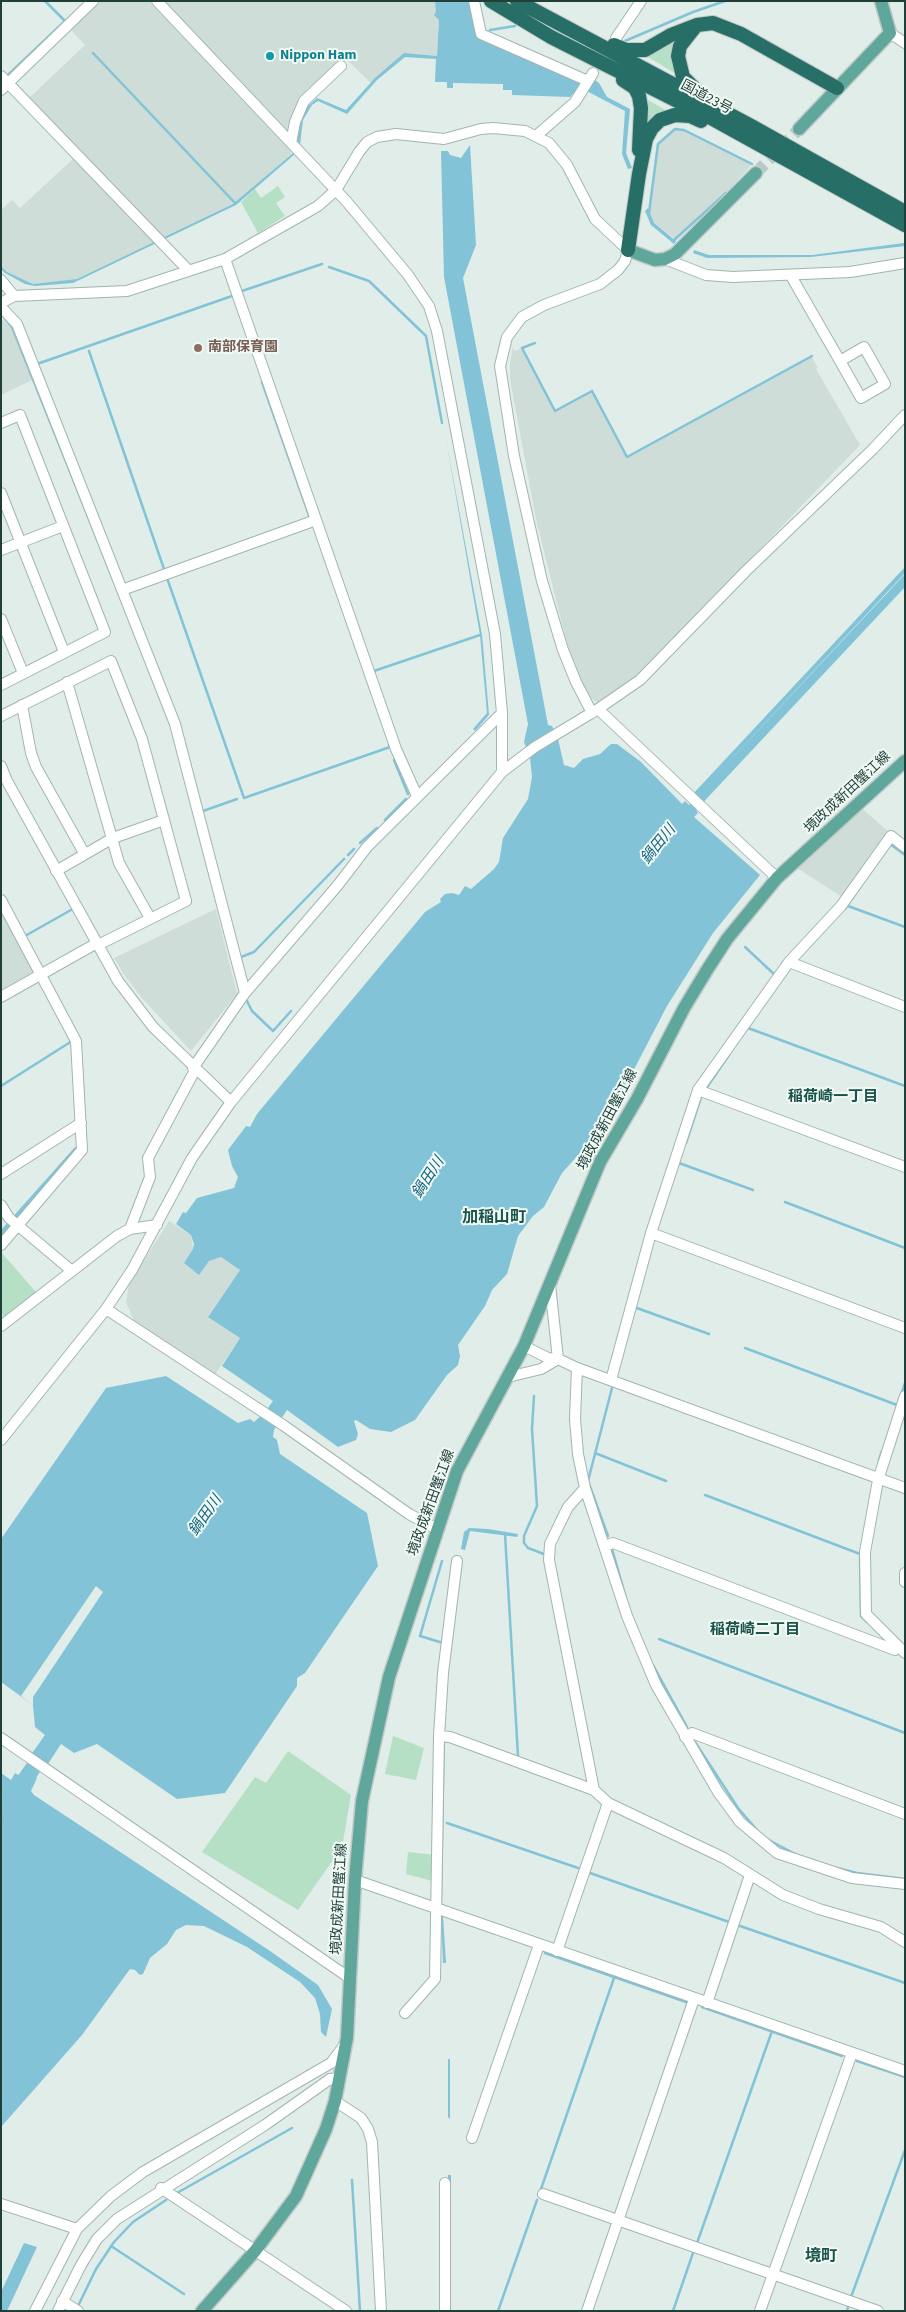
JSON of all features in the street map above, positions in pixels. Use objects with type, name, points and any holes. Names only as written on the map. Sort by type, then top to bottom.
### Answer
[{"type":"highway","name":"国道23号","points":[[490,1],[551,36],[766,148],[905,225]]},
{"type":"highway","name":"国道23号","points":[[517,1],[752,127],[905,212]]},
{"type":"highway","points":[[557,23],[635,52],[645,50],[671,35],[697,25],[713,23],[724,26],[837,88]]},
{"type":"highway","points":[[697,25],[680,46],[678,62],[683,77],[692,88],[725,107],[752,127]]},
{"type":"highway","points":[[551,36],[635,88],[641,108],[639,174]]},
{"type":"highway","points":[[628,250],[646,139],[652,128],[660,120],[675,116],[690,116],[733,138],[766,148]]},
{"type":"main road","points":[[799,128],[890,33],[881,1]]},
{"type":"main road","points":[[628,250],[655,260],[665,259],[683,246],[756,173]]},
{"type":"main road","name":"境政成新田蟹江線","points":[[202,2311],[255,2251],[296,2196],[326,2129],[335,2101],[347,2042],[355,1880],[362,1801],[389,1677],[457,1471],[524,1346],[600,1162],[638,1099],[684,1008],[727,939],[777,878],[905,761]]},
{"type":"street","points":[[93,1],[4,83],[189,271]]},
{"type":"street","points":[[156,1],[336,190],[424,296],[434,318],[495,634],[502,713],[502,772]]},
{"type":"street","points":[[474,1],[481,34],[587,82],[575,102],[536,136]]},
{"type":"street","points":[[616,38],[641,1]]},
{"type":"street","points":[[890,33],[905,43]]},
{"type":"street","points":[[294,146],[295,122],[304,101],[341,66]]},
{"type":"street","points":[[245,992],[175,724],[17,324],[1,305],[14,296],[127,291],[225,259],[318,206],[336,190],[359,152],[368,142],[376,137],[396,134],[444,139],[481,129],[493,128],[525,131],[549,142],[558,152],[595,219],[628,250],[625,261],[618,270],[600,284],[544,305],[522,317],[507,338],[500,366],[514,456],[542,581],[563,650],[576,682],[595,711],[777,878]]},
{"type":"street","points":[[225,259],[396,749],[417,796]]},
{"type":"street","points":[[665,259],[706,275],[733,277],[850,272],[905,263]]},
{"type":"street","points":[[791,276],[861,398],[885,384],[864,347],[840,361]]},
{"type":"street","points":[[1,280],[14,296]]},
{"type":"street","points":[[1,1440],[106,1309],[132,1270],[192,1158],[231,1102],[502,772],[520,758],[640,680],[668,654],[746,571],[873,449],[905,415]]},
{"type":"street","points":[[1,423],[20,416],[105,632],[1,685]]},
{"type":"street","points":[[1,494],[64,652]]},
{"type":"street","points":[[122,590],[316,520]]},
{"type":"street","points":[[1,550],[63,526]]},
{"type":"street","points":[[1,619],[23,673]]},
{"type":"street","points":[[1,716],[111,661],[142,739],[186,901],[97,944],[38,975],[1,998]]},
{"type":"street","points":[[67,682],[113,838],[118,862],[150,918]]},
{"type":"street","points":[[22,705],[31,752],[36,767],[84,853]]},
{"type":"street","points":[[130,1229],[150,1177],[148,1158],[194,1069],[245,992],[338,885],[367,847],[502,713]]},
{"type":"street","points":[[1,766],[6,781],[118,981],[134,1004],[194,1069],[231,1102]]},
{"type":"street","points":[[56,870],[113,838],[164,820]]},
{"type":"street","points":[[611,1380],[651,1233],[698,1090],[789,962],[841,906],[891,836],[905,847]]},
{"type":"street","points":[[1,900],[38,975],[76,1041],[82,1150],[14,1222],[1,1245]]},
{"type":"street","points":[[789,962],[905,1007]]},
{"type":"street","points":[[698,1090],[905,1167]]},
{"type":"street","points":[[1,1174],[81,1123]]},
{"type":"street","points":[[1,1205],[14,1222],[72,1271]]},
{"type":"street","points":[[1,1326],[130,1229],[157,1225]]},
{"type":"street","points":[[651,1233],[905,1328]]},
{"type":"street","points":[[550,1285],[558,1359]]},
{"type":"street","points":[[106,1309],[262,1411],[409,1514],[437,1528]]},
{"type":"street","points":[[524,1346],[548,1358],[558,1359],[577,1368],[878,1480],[905,1488]]},
{"type":"street","points":[[508,1377],[541,1369],[558,1359]]},
{"type":"street","points":[[577,1368],[574,1419],[578,1454],[585,1488],[627,1616],[656,1685],[718,1792],[740,1822],[777,1853],[852,1878],[905,1884]]},
{"type":"street","points":[[901,1650],[866,1614],[865,1552],[878,1480],[905,1396]]},
{"type":"street","points":[[585,1488],[568,1507],[550,1544],[549,1560],[594,1790]]},
{"type":"street","points":[[605,1546],[613,1543],[895,1650],[901,1650]]},
{"type":"street","points":[[405,2013],[435,1979],[439,1736],[443,1673],[457,1561]]},
{"type":"street","points":[[905,1573],[905,1582]]},
{"type":"street","points":[[685,1736],[692,1733],[905,1814]]},
{"type":"street","points":[[439,1736],[450,1737],[594,1790],[608,1803],[724,1858],[783,1895],[819,1909],[881,1927],[905,1942]]},
{"type":"street","points":[[1,1738],[350,1979]]},
{"type":"street","points":[[557,1951],[608,1803]]},
{"type":"street","points":[[707,2003],[750,1875]]},
{"type":"street","points":[[355,1880],[905,2071]]},
{"type":"street","points":[[472,2138],[539,1945]]},
{"type":"street","points":[[587,2311],[694,1999]]},
{"type":"street","points":[[35,2311],[77,2229],[110,2196],[143,2172],[324,2068],[331,2063],[347,2042]]},
{"type":"street","points":[[760,2311],[852,2053]]},
{"type":"street","points":[[58,2311],[97,2239],[117,2219],[161,2188],[264,2124],[330,2079],[340,2078]]},
{"type":"street","points":[[335,2101],[361,2118],[368,2129],[372,2142],[380,2311]]},
{"type":"street","points":[[444,2183],[445,2311]]},
{"type":"street","points":[[161,2188],[346,2311]]},
{"type":"street","points":[[543,2194],[878,2311]]},
{"type":"street","points":[[1,2204],[77,2229]]},
{"type":"street","points":[[62,2301],[76,2310]]},
{"type":"shaded area","points":[[99,1],[149,1],[291,149],[291,154],[235,203],[161,239],[29,98],[85,45],[70,29]]},
{"type":"shaded area","points":[[162,1],[435,1],[439,20],[437,56],[404,54],[371,83],[345,58],[302,99],[288,133]]},
{"type":"shaded area","points":[[675,129],[684,130],[752,164],[726,193],[675,239],[654,223],[650,213],[658,144]]},
{"type":"shaded area","points":[[75,157],[154,242],[77,279],[33,284],[7,272],[1,266],[1,210],[12,200],[20,208]]},
{"type":"shaded area","points":[[1,318],[11,328],[32,380],[1,395]]},
{"type":"shaded area","points":[[513,347],[515,351],[522,348],[555,411],[592,391],[627,457],[811,356],[818,368],[816,369],[860,445],[635,679],[602,702],[596,702],[591,698],[583,685],[568,646],[560,616],[536,519],[510,379]]},
{"type":"shaded area","points":[[859,806],[889,832],[844,898],[794,866]]},
{"type":"shaded area","points":[[1,908],[35,971],[1,992]]},
{"type":"shaded area","points":[[216,909],[237,994],[191,1051],[142,998],[114,958]]},
{"type":"shaded area","points":[[169,1221],[191,1235],[193,1249],[184,1263],[199,1274],[209,1261],[221,1257],[240,1270],[208,1316],[240,1338],[214,1376],[134,1321],[126,1302],[129,1284]]},
{"type":"green space","points":[[680,37],[676,74],[643,54]]},
{"type":"green space","points":[[643,97],[672,114],[647,126]]},
{"type":"green space","points":[[278,186],[285,197],[276,203],[285,216],[258,233],[241,202],[255,189],[261,198]]},
{"type":"green space","points":[[1,1252],[36,1292],[4,1317],[1,1312]]},
{"type":"green space","points":[[393,1736],[424,1748],[416,1780],[385,1774]]},
{"type":"green space","points":[[288,1751],[351,1795],[342,1847],[298,1910],[202,1852],[255,1777],[266,1783]]},
{"type":"green space","points":[[408,1852],[436,1855],[436,1882],[406,1874]]},
{"type":"water","points":[[435,1],[469,1],[478,38],[589,87],[595,80],[599,83],[607,97],[630,109],[626,153],[632,168],[628,169],[622,154],[625,111],[579,87],[570,97],[512,95],[512,90],[503,90],[503,84],[453,83],[453,88],[447,88],[447,82],[435,82],[436,59],[405,57],[377,80],[347,114],[318,101],[312,105],[303,120],[300,145],[295,154],[236,205],[73,283],[35,286],[25,284],[1,269],[1,266],[7,272],[33,284],[77,279],[233,204],[293,153],[297,143],[300,120],[308,106],[317,98],[346,110],[375,78],[404,53],[437,56],[439,20],[434,15],[436,12]]},
{"type":"water","points":[[470,145],[476,245],[463,278],[548,725],[552,726],[558,739],[564,765],[574,768],[583,759],[600,754],[611,744],[617,744],[641,762],[682,804],[685,801],[689,805],[698,795],[695,798],[692,795],[905,567],[905,573],[707,785],[905,574],[905,587],[696,810],[698,813],[694,817],[760,875],[713,933],[667,1006],[628,1081],[592,1143],[586,1146],[562,1173],[544,1207],[533,1216],[518,1236],[507,1274],[492,1290],[485,1306],[458,1345],[460,1356],[458,1365],[447,1375],[415,1420],[391,1432],[370,1429],[356,1420],[354,1421],[358,1434],[356,1440],[338,1447],[287,1410],[274,1430],[273,1437],[277,1440],[280,1454],[367,1513],[378,1566],[305,1673],[297,1678],[297,1686],[225,1793],[177,1799],[97,1744],[74,1753],[61,1744],[46,1767],[30,1756],[45,1735],[35,1727],[33,1705],[1,1682],[1,1539],[106,1388],[166,1376],[238,1423],[250,1419],[254,1422],[273,1401],[222,1366],[240,1338],[208,1317],[240,1270],[221,1257],[209,1261],[199,1275],[184,1263],[193,1249],[194,1244],[191,1235],[176,1224],[183,1212],[186,1213],[197,1198],[234,1188],[238,1177],[232,1166],[228,1150],[246,1126],[250,1127],[257,1114],[425,912],[441,902],[440,899],[445,894],[459,895],[465,886],[471,889],[494,869],[499,862],[503,838],[528,799],[532,777],[530,757],[524,742],[528,724],[444,277],[441,151],[448,151],[450,155],[461,158]]},
{"type":"water","points":[[648,208],[654,223],[676,241],[674,244],[651,225],[645,211]]},
{"type":"water","points":[[904,243],[905,246],[811,257],[707,258],[693,253],[694,250],[709,255],[812,255]]},
{"type":"water","points":[[1,316],[12,327],[171,724],[180,756],[170,724],[11,328]]},
{"type":"water","points":[[446,439],[482,635],[489,715],[475,731],[473,729],[487,713],[480,635]]},
{"type":"water","points":[[75,1147],[78,1149],[1,1239],[1,1230]]},
{"type":"water","points":[[469,1528],[518,1534],[517,1537],[470,1531],[465,1550],[461,1549],[464,1532]]},
{"type":"water","points":[[442,1742],[445,1742],[442,1906],[440,1905]]},
{"type":"water","points":[[24,1770],[37,1778],[31,1791],[34,1795],[270,1951],[318,1985],[332,2009],[326,2037],[321,2032],[320,2014],[315,1998],[300,1982],[247,1947],[204,1926],[186,1925],[176,1930],[167,1944],[150,1958],[143,1974],[140,1975],[135,1970],[130,1969],[82,2035],[1,2127],[1,1773],[11,1780],[15,1773],[20,1776]]},
{"type":"water","points":[[441,1915],[443,1916],[446,1963],[443,1963]]},
{"type":"water","points":[[448,2059],[450,2059],[450,2119],[448,2117]]},
{"type":"water","points":[[448,2175],[451,2175],[451,2311],[449,2311]]},
{"type":"water","points":[[24,2243],[37,2247],[7,2311],[1,2311],[1,2292]]},
{"type":"pier","points":[[96,1586],[103,1592],[33,1697],[33,1705],[21,1696]]},
{"type":"waterway","points":[[8,75],[65,21],[45,1]]},
{"type":"waterway","points":[[625,41],[693,12],[725,1]]},
{"type":"waterway","points":[[490,30],[515,26]]},
{"type":"waterway","points":[[93,53],[235,203]]},
{"type":"waterway","points":[[649,213],[658,144],[675,129],[684,130],[752,164]]},
{"type":"waterway","points":[[673,241],[726,193]]},
{"type":"waterway","points":[[242,291],[322,264]]},
{"type":"waterway","points":[[329,267],[369,281],[426,336],[442,423]]},
{"type":"waterway","points":[[37,364],[232,296]]},
{"type":"waterway","points":[[535,343],[522,348],[555,411],[592,391],[627,457],[812,356]]},
{"type":"waterway","points":[[89,351],[164,569]]},
{"type":"waterway","points":[[262,382],[310,518]]},
{"type":"waterway","points":[[167,578],[244,798],[390,747],[389,745]]},
{"type":"waterway","points":[[374,671],[480,635]]},
{"type":"waterway","points":[[394,760],[408,794]]},
{"type":"waterway","points":[[203,811],[237,799]]},
{"type":"waterway","points":[[385,820],[406,799]]},
{"type":"waterway","points":[[360,843],[377,828]]},
{"type":"waterway","points":[[890,844],[905,855]]},
{"type":"waterway","points":[[348,855],[354,849]]},
{"type":"waterway","points":[[241,957],[254,952],[344,859]]},
{"type":"waterway","points":[[845,909],[860,887]]},
{"type":"waterway","points":[[848,906],[905,927]]},
{"type":"waterway","points":[[25,936],[71,910]]},
{"type":"waterway","points":[[745,947],[775,975]]},
{"type":"waterway","points":[[246,999],[252,1011],[273,1031],[291,1011]]},
{"type":"waterway","points":[[748,1028],[905,1086]]},
{"type":"waterway","points":[[1,1086],[72,1041]]},
{"type":"waterway","points":[[705,1090],[729,1055]]},
{"type":"waterway","points":[[686,1143],[701,1097]]},
{"type":"waterway","points":[[679,1163],[753,1190]]},
{"type":"waterway","points":[[785,1202],[905,1248]]},
{"type":"waterway","points":[[634,1307],[709,1334]]},
{"type":"waterway","points":[[745,1348],[897,1405]]},
{"type":"waterway","points":[[888,1434],[905,1383]]},
{"type":"waterway","points":[[608,1536],[588,1481],[613,1384]]},
{"type":"waterway","points":[[534,1396],[532,1429],[537,1506],[524,1536],[524,1543],[528,1548],[544,1554]]},
{"type":"waterway","points":[[879,1460],[882,1451]]},
{"type":"waterway","points":[[595,1453],[666,1481]]},
{"type":"waterway","points":[[705,1495],[860,1554]]},
{"type":"waterway","points":[[505,1534],[518,1756]]},
{"type":"waterway","points":[[612,1549],[626,1598]]},
{"type":"waterway","points":[[860,1553],[861,1616],[867,1622]]},
{"type":"waterway","points":[[442,1561],[420,1636],[443,1643]]},
{"type":"waterway","points":[[659,1639],[905,1733]]},
{"type":"waterway","points":[[653,1665],[687,1727]]},
{"type":"waterway","points":[[695,1742],[738,1808],[757,1830]]},
{"type":"waterway","name":"鍋田川","points":[[1,1814],[47,1748]]},
{"type":"waterway","points":[[447,1823],[578,1868]]},
{"type":"waterway","points":[[767,1839],[795,1854]]},
{"type":"waterway","points":[[833,1867],[857,1873],[905,1879]]},
{"type":"waterway","points":[[590,1873],[729,1922]]},
{"type":"waterway","points":[[740,1926],[905,1983]]},
{"type":"waterway","points":[[545,1953],[686,2002]]},
{"type":"waterway","points":[[541,2189],[614,1978]]},
{"type":"waterway","points":[[702,2007],[842,2056]]},
{"type":"waterway","points":[[697,2243],[772,2031]]},
{"type":"waterway","points":[[857,2061],[905,2077]]},
{"type":"waterway","points":[[177,2193],[292,2128]]},
{"type":"waterway","points":[[851,2297],[905,2150]]},
{"type":"waterway","points":[[352,2180],[360,2311]]},
{"type":"waterway","points":[[78,2306],[96,2269],[114,2242],[133,2222],[166,2200]]},
{"type":"waterway","points":[[498,2311],[537,2200]]},
{"type":"waterway","points":[[111,2246],[184,2294]]},
{"type":"waterway","points":[[673,2311],[693,2253]]},
{"type":"waterway","points":[[847,2311],[848,2307]]},
{"type":"tunnel","points":[[756,173],[799,129]]},
{"type":"place","name":"Nippon Ham","points":[[270,56]]},
{"type":"place","name":"南部保育園","points":[[198,348]]},
{"type":"district","name":"稲荷崎一丁目","points":[[833,1098]]},
{"type":"district","name":"加稲山町","points":[[494,1218]]},
{"type":"district","name":"稲荷崎二丁目","points":[[755,1631]]},
{"type":"district","name":"境町","points":[[821,2257]]}]
